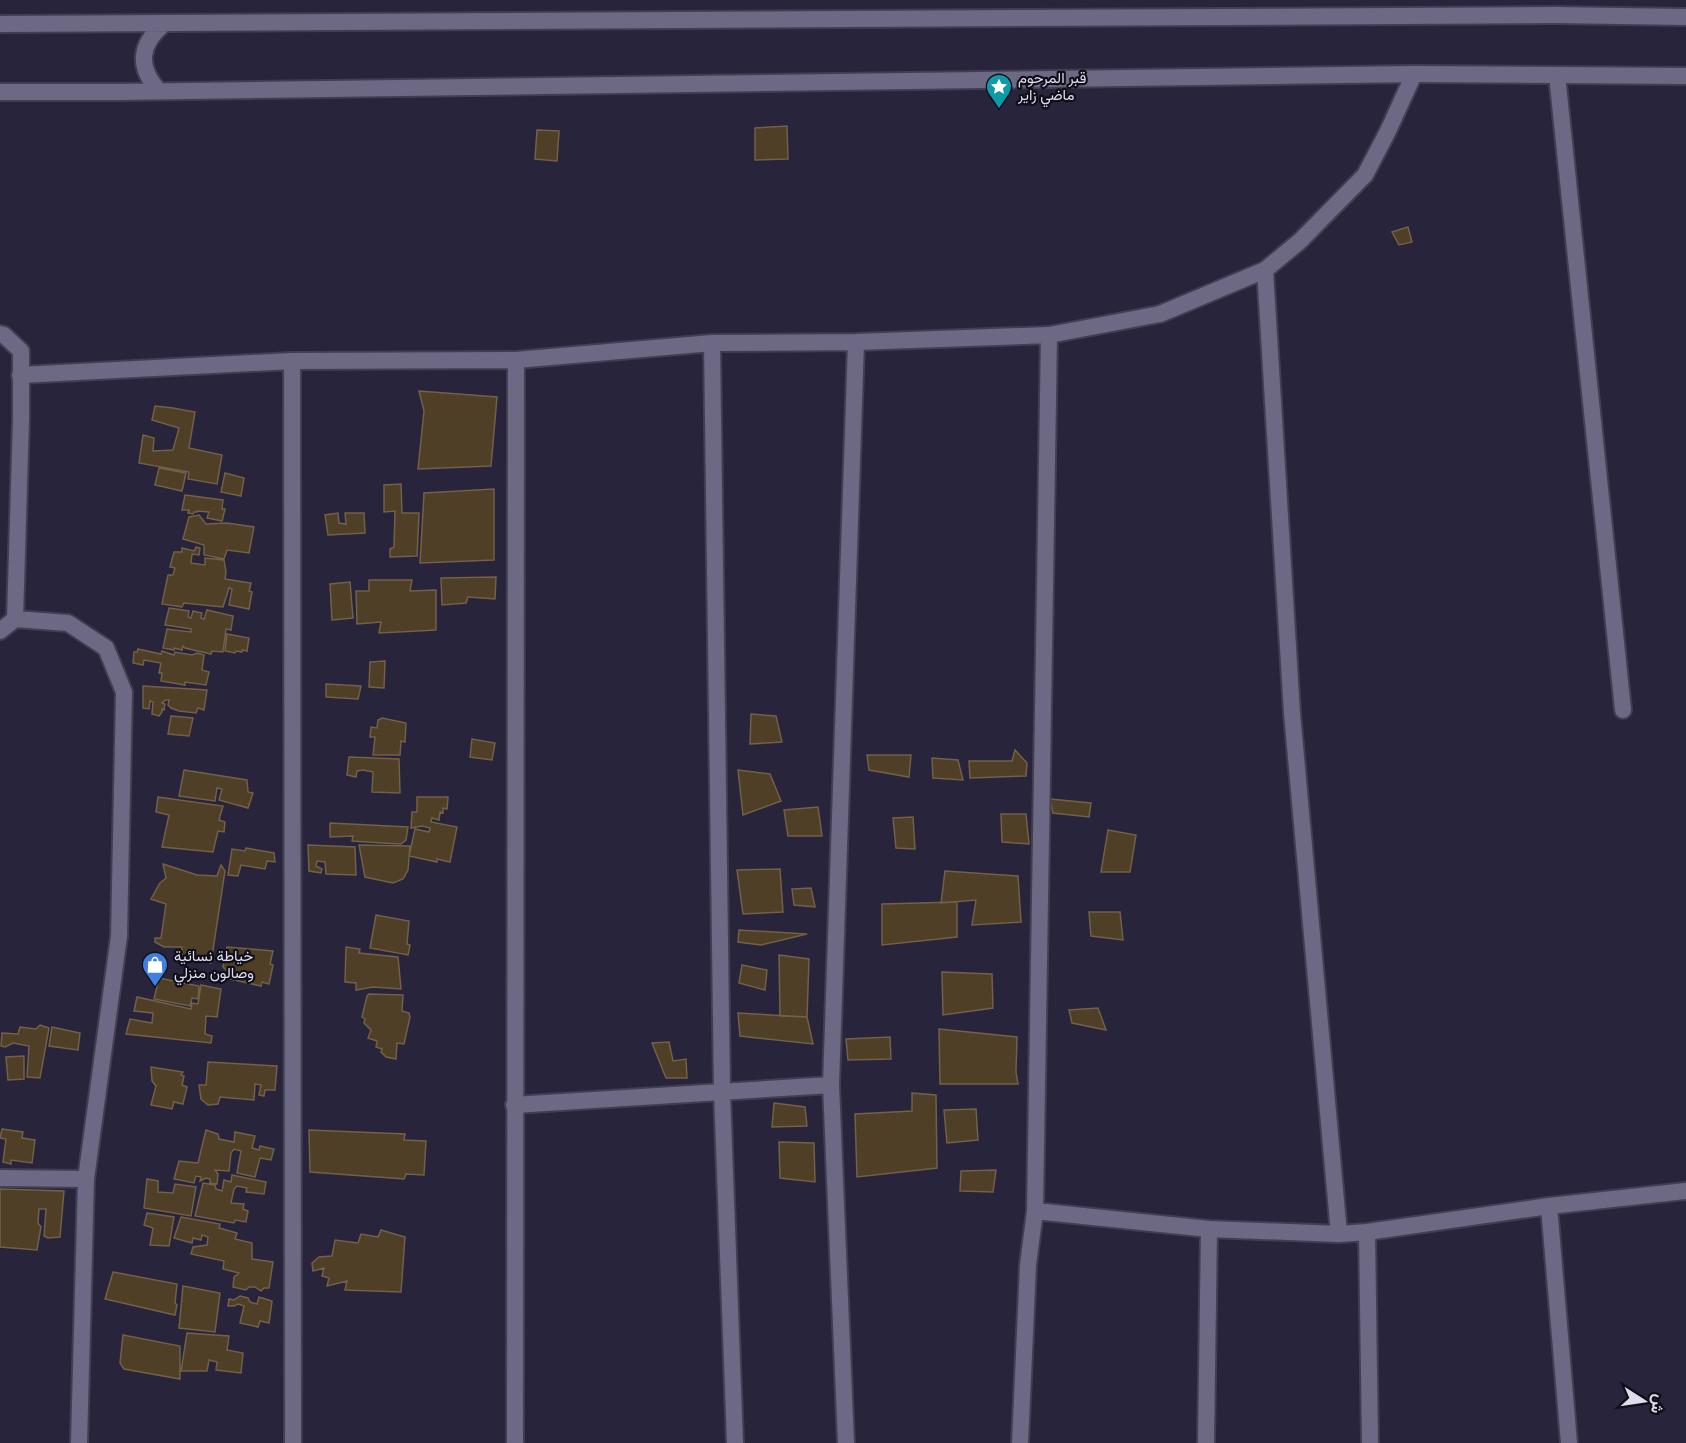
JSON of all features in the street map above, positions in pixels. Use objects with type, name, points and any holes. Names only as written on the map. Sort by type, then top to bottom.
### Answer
[{"type":"street","points":[[0,24],[1554,15],[1686,17]]},
{"type":"street","points":[[159,91],[150,81],[145,69],[144,56],[147,43],[154,32],[165,23]]},
{"type":"street","points":[[20,375],[292,361],[516,360],[711,343],[855,342],[1049,335],[1160,314],[1265,270],[1300,241],[1365,175],[1414,74]]},
{"type":"street","points":[[0,92],[1414,74],[1686,76]]},
{"type":"street","points":[[1557,75],[1623,710]]},
{"type":"street","points":[[1265,270],[1292,713],[1339,1234]]},
{"type":"street","points":[[0,334],[21,351],[15,619]]},
{"type":"street","points":[[1020,1443],[1028,1265],[1035,1211],[1049,335]]},
{"type":"street","points":[[846,1443],[831,1085],[855,342]]},
{"type":"street","points":[[711,343],[722,1092],[735,1443]]},
{"type":"street","points":[[515,1443],[516,360]]},
{"type":"street","points":[[292,361],[293,1443]]},
{"type":"street","points":[[0,631],[15,619],[68,623],[106,648],[124,692],[119,936],[86,1179],[79,1443]]},
{"type":"street","points":[[514,1105],[831,1085]]},
{"type":"street","points":[[0,1178],[86,1179]]},
{"type":"street","points":[[1035,1211],[1209,1229],[1339,1234],[1367,1233],[1549,1206],[1686,1191]]},
{"type":"street","points":[[1549,1206],[1569,1443]]},
{"type":"street","points":[[1206,1443],[1209,1229]]},
{"type":"street","points":[[1367,1233],[1370,1443]]},
{"type":"building","points":[[787,126],[788,159],[755,160],[755,128]]},
{"type":"building","points":[[537,130],[559,131],[557,161],[535,159]]},
{"type":"building","points":[[1408,227],[1412,242],[1399,245],[1392,232]]},
{"type":"building","points":[[419,391],[497,397],[491,466],[418,469],[424,411]]},
{"type":"building","points":[[155,406],[195,412],[189,448],[222,455],[217,484],[188,479],[189,472],[139,463],[143,435],[154,438],[153,451],[173,450],[179,428],[152,420]]},
{"type":"building","points":[[159,468],[186,473],[182,491],[155,485]]},
{"type":"building","points":[[225,473],[244,478],[241,496],[221,492]]},
{"type":"building","points":[[401,484],[402,513],[419,513],[417,556],[390,557],[390,549],[394,547],[395,511],[384,512],[384,485]]},
{"type":"building","points":[[494,489],[494,560],[420,563],[424,493]]},
{"type":"building","points":[[185,495],[223,500],[222,509],[225,509],[222,521],[207,518],[209,512],[197,511],[193,514],[188,513],[189,510],[182,510]]},
{"type":"building","points":[[338,513],[339,523],[346,524],[345,513],[364,513],[365,533],[328,535],[325,515]]},
{"type":"building","points":[[199,515],[206,524],[227,523],[254,527],[249,553],[227,550],[224,559],[204,555],[204,545],[183,539],[189,517]]},
{"type":"building","points":[[196,547],[200,548],[199,555],[192,554],[191,563],[205,565],[205,558],[224,560],[225,579],[251,583],[249,609],[229,605],[232,589],[229,588],[223,607],[184,603],[182,607],[162,604],[168,575],[173,575],[175,568],[170,567],[174,552],[182,552],[182,548],[194,551]]},
{"type":"building","points":[[496,577],[495,599],[468,597],[466,603],[442,605],[441,578]]},
{"type":"building","points":[[369,580],[412,580],[410,591],[436,590],[436,630],[379,633],[381,622],[357,624],[356,591],[369,591]]},
{"type":"building","points":[[350,582],[353,618],[332,620],[330,584]]},
{"type":"building","points":[[169,608],[189,611],[188,617],[191,618],[193,611],[202,613],[201,618],[204,619],[207,610],[233,616],[231,630],[226,629],[223,652],[212,651],[211,654],[183,646],[182,650],[163,648],[167,629],[191,632],[191,629],[165,625]]},
{"type":"building","points":[[227,634],[249,638],[247,651],[236,651],[235,653],[225,651]]},
{"type":"building","points":[[138,649],[161,654],[162,651],[174,655],[175,652],[204,655],[202,670],[209,672],[206,685],[185,682],[185,685],[161,681],[162,673],[159,673],[161,663],[144,660],[143,665],[133,663],[134,652]]},
{"type":"building","points":[[385,661],[384,688],[369,687],[370,662]]},
{"type":"building","points":[[326,684],[361,686],[358,699],[326,697]]},
{"type":"building","points":[[143,686],[207,690],[204,710],[198,708],[196,713],[179,711],[171,708],[168,705],[169,700],[166,700],[162,703],[165,704],[164,710],[162,709],[159,716],[152,714],[153,702],[150,701],[149,709],[143,708]]},
{"type":"building","points":[[751,714],[776,716],[782,742],[750,744]]},
{"type":"building","points":[[171,716],[193,718],[189,736],[168,734]]},
{"type":"building","points":[[382,718],[406,723],[405,742],[401,741],[400,755],[373,755],[375,737],[370,737],[371,727],[377,728],[378,720]]},
{"type":"building","points":[[472,739],[495,743],[492,760],[470,757]]},
{"type":"building","points":[[1015,750],[1027,763],[1026,776],[970,778],[969,761],[1012,761]]},
{"type":"building","points":[[867,755],[911,755],[909,777],[869,770]]},
{"type":"building","points":[[349,757],[399,759],[400,793],[372,792],[373,772],[363,770],[357,771],[356,777],[347,775]]},
{"type":"building","points":[[932,758],[958,760],[963,780],[933,778]]},
{"type":"building","points":[[184,770],[247,780],[248,792],[253,793],[248,808],[219,800],[222,789],[217,788],[215,801],[179,796]]},
{"type":"building","points":[[738,770],[770,774],[781,801],[743,815]]},
{"type":"building","points":[[158,797],[223,806],[219,820],[225,822],[224,832],[218,831],[213,852],[162,847],[169,815],[156,812]]},
{"type":"building","points":[[417,797],[448,797],[447,809],[443,808],[443,813],[440,812],[439,820],[432,818],[431,822],[457,827],[450,862],[437,859],[437,862],[409,856],[415,829],[429,832],[430,828],[422,826],[411,828],[412,812],[417,812]]},
{"type":"building","points":[[1050,799],[1091,803],[1089,817],[1053,813]]},
{"type":"building","points":[[818,807],[822,836],[788,836],[784,810]]},
{"type":"building","points":[[1001,814],[1026,814],[1029,844],[1002,842]]},
{"type":"building","points":[[913,817],[915,849],[896,848],[893,818]]},
{"type":"building","points":[[330,823],[408,827],[406,840],[401,844],[352,841],[353,836],[330,837]]},
{"type":"building","points":[[1108,830],[1136,835],[1130,872],[1101,872]]},
{"type":"building","points":[[308,845],[355,847],[356,875],[326,874],[325,862],[317,861],[316,866],[322,869],[321,873],[309,871]]},
{"type":"building","points":[[359,845],[410,846],[408,870],[403,879],[393,883],[365,877]]},
{"type":"building","points":[[246,848],[274,853],[275,862],[267,861],[265,869],[241,865],[238,876],[228,875],[232,849],[245,851]]},
{"type":"building","points":[[163,864],[197,875],[217,876],[221,865],[225,871],[211,963],[181,957],[182,947],[164,947],[155,942],[155,938],[161,938],[166,904],[151,899],[160,883],[166,878]]},
{"type":"building","points":[[780,869],[783,912],[743,914],[737,870]]},
{"type":"building","points":[[945,871],[1018,876],[1021,922],[972,925],[976,900],[941,903]]},
{"type":"building","points":[[811,888],[815,907],[794,905],[792,889]]},
{"type":"building","points":[[957,902],[957,937],[882,945],[882,904]]},
{"type":"building","points":[[1089,912],[1120,912],[1123,940],[1091,936]]},
{"type":"building","points":[[376,915],[409,921],[408,955],[370,948]]},
{"type":"building","points":[[739,930],[807,934],[761,945],[738,942]]},
{"type":"building","points":[[227,947],[273,951],[269,984],[262,982],[261,986],[230,979],[231,975],[223,967]]},
{"type":"building","points":[[346,947],[360,949],[359,953],[398,957],[401,989],[373,987],[356,990],[356,983],[345,982]]},
{"type":"building","points":[[779,955],[809,959],[807,1017],[780,1016]]},
{"type":"building","points":[[742,965],[767,970],[765,990],[739,983]]},
{"type":"building","points":[[942,972],[992,974],[993,1008],[943,1015]]},
{"type":"building","points":[[159,978],[199,986],[198,999],[192,998],[190,1006],[154,999]]},
{"type":"building","points":[[201,985],[221,989],[217,1017],[206,1016],[205,1034],[212,1036],[211,1043],[126,1034],[130,1019],[152,1023],[153,1013],[134,1011],[137,997],[191,1009],[192,1003],[198,1004]]},
{"type":"building","points":[[369,994],[403,995],[402,1011],[409,1013],[410,1017],[404,1044],[397,1043],[396,1059],[386,1057],[381,1052],[382,1049],[376,1047],[377,1041],[368,1038],[371,1030],[362,1017]]},
{"type":"building","points":[[1098,1008],[1106,1030],[1072,1023],[1069,1010]]},
{"type":"building","points":[[738,1013],[807,1017],[813,1044],[740,1036]]},
{"type":"building","points":[[40,1025],[49,1028],[40,1078],[27,1077],[29,1046],[13,1043],[5,1047],[1,1046],[2,1033],[18,1034],[20,1027],[36,1029]]},
{"type":"building","points":[[52,1027],[80,1033],[78,1050],[49,1046]]},
{"type":"building","points":[[939,1029],[1017,1037],[1018,1084],[940,1084]]},
{"type":"building","points":[[890,1037],[891,1059],[848,1060],[846,1039]]},
{"type":"building","points":[[669,1042],[673,1061],[686,1059],[687,1078],[666,1078],[652,1043]]},
{"type":"building","points":[[24,1056],[24,1079],[8,1080],[6,1057]]},
{"type":"building","points":[[208,1062],[277,1066],[275,1090],[265,1090],[264,1096],[259,1095],[261,1085],[255,1084],[254,1100],[220,1097],[218,1104],[208,1105],[201,1099],[199,1085],[206,1085]]},
{"type":"building","points":[[151,1067],[183,1072],[182,1085],[187,1087],[183,1104],[174,1102],[172,1109],[151,1105],[156,1086],[152,1081]]},
{"type":"building","points":[[912,1093],[936,1095],[937,1168],[857,1177],[855,1114],[912,1111]]},
{"type":"building","points":[[774,1103],[805,1107],[807,1126],[772,1127]]},
{"type":"building","points":[[976,1109],[978,1140],[947,1143],[944,1110]]},
{"type":"building","points":[[2,1129],[23,1132],[22,1138],[35,1140],[32,1163],[11,1160],[11,1164],[3,1162],[6,1139],[0,1138]]},
{"type":"building","points":[[206,1130],[218,1134],[219,1139],[234,1142],[235,1132],[255,1136],[252,1148],[259,1150],[260,1146],[274,1149],[271,1160],[260,1158],[255,1177],[237,1173],[241,1151],[234,1149],[231,1153],[229,1171],[215,1170],[218,1174],[217,1184],[210,1183],[210,1179],[206,1178],[200,1181],[201,1177],[196,1176],[194,1183],[174,1179],[179,1161],[198,1163]]},
{"type":"building","points":[[309,1130],[405,1134],[404,1140],[426,1141],[424,1175],[406,1174],[404,1179],[310,1172]]},
{"type":"building","points":[[779,1142],[814,1143],[815,1182],[780,1178]]},
{"type":"building","points":[[996,1170],[993,1192],[960,1191],[961,1171]]},
{"type":"building","points":[[232,1175],[266,1182],[264,1194],[246,1192],[247,1188],[237,1186],[234,1189],[231,1203],[244,1204],[243,1209],[248,1211],[246,1222],[235,1220],[234,1223],[195,1216],[203,1183],[215,1185],[216,1189],[222,1191],[224,1180],[231,1182]]},
{"type":"building","points":[[147,1179],[158,1181],[158,1192],[173,1193],[175,1184],[196,1187],[191,1216],[144,1208]]},
{"type":"building","points":[[0,1189],[64,1191],[60,1237],[44,1236],[46,1209],[39,1209],[38,1223],[41,1227],[37,1250],[0,1247]]},
{"type":"building","points":[[147,1213],[174,1217],[169,1246],[150,1245],[153,1228],[144,1225]]},
{"type":"building","points":[[181,1217],[220,1224],[219,1228],[237,1233],[235,1239],[252,1243],[252,1259],[273,1262],[269,1288],[261,1291],[255,1287],[249,1287],[246,1290],[233,1287],[234,1277],[239,1273],[223,1269],[224,1261],[191,1254],[193,1247],[207,1245],[208,1237],[202,1235],[201,1240],[193,1238],[192,1243],[174,1238]]},
{"type":"building","points":[[381,1230],[405,1237],[401,1292],[345,1290],[347,1281],[327,1286],[329,1278],[322,1276],[324,1268],[313,1271],[312,1263],[319,1257],[332,1256],[335,1240],[358,1243],[361,1234],[378,1237]]},
{"type":"building","points":[[113,1272],[177,1284],[175,1315],[105,1299]]},
{"type":"building","points":[[183,1286],[220,1293],[215,1332],[179,1328]]},
{"type":"building","points":[[240,1296],[257,1304],[259,1297],[272,1301],[269,1323],[260,1321],[258,1327],[240,1323],[244,1306],[238,1304],[228,1306],[229,1299],[234,1300]]},
{"type":"building","points":[[187,1333],[229,1336],[227,1350],[243,1353],[241,1373],[216,1370],[217,1362],[209,1360],[207,1371],[181,1371]]},
{"type":"building","points":[[123,1335],[180,1346],[180,1379],[124,1369],[120,1363]]},
{"type":"place","name":"قبر المرحوم ماضي زاير","points":[[999,110]]},
{"type":"place","name":"خياطة نسائية وصالون منزلي","points":[[155,988]]}]
